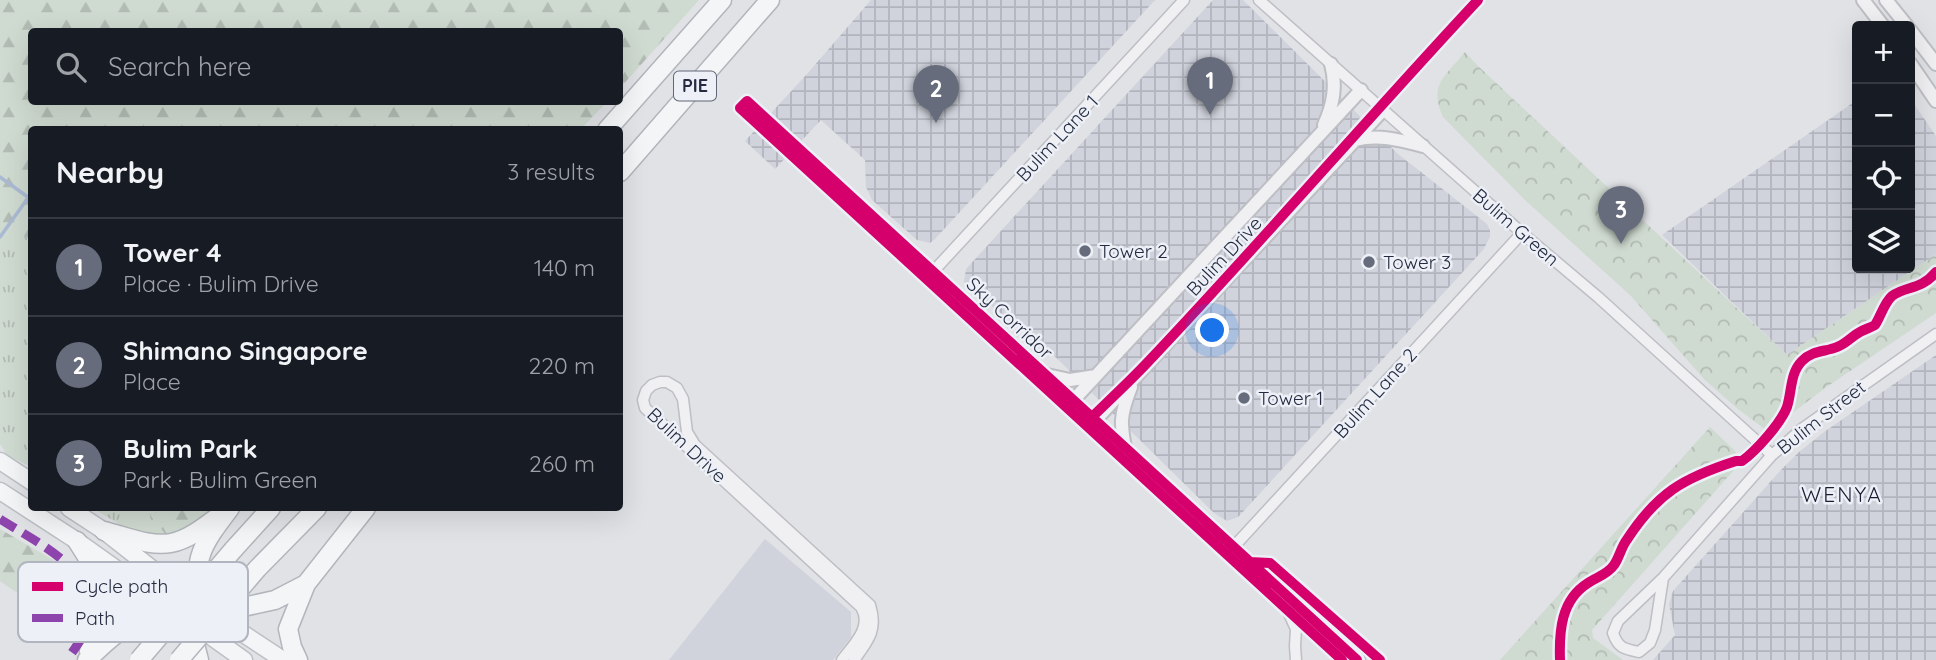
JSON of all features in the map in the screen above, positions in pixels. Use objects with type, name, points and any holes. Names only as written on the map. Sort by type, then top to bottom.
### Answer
[{"type":"highway","name":"PIE","points":[[611,126],[722,0]]},
{"type":"highway","name":"PIE","points":[[623,169],[769,0]]},
{"type":"highway","points":[[104,531],[146,542],[170,543],[202,529],[226,511]]},
{"type":"highway","points":[[198,562],[205,541],[228,511]]},
{"type":"highway","points":[[223,562],[268,511]]},
{"type":"highway","points":[[248,580],[314,511]]},
{"type":"highway","points":[[298,660],[288,629],[306,584],[364,511]]},
{"type":"highway","points":[[77,541],[90,562]]},
{"type":"highway","points":[[248,606],[275,600],[306,584]]},
{"type":"highway","points":[[86,660],[96,642]]},
{"type":"highway","points":[[86,660],[108,642]]},
{"type":"highway","points":[[139,660],[154,642]]},
{"type":"highway","points":[[179,660],[194,642]]},
{"type":"highway","points":[[197,642],[199,660]]},
{"type":"main road","points":[[0,461],[28,479]]},
{"type":"main road","points":[[0,491],[28,509]]},
{"type":"main road","points":[[31,511],[110,562]]},
{"type":"main road","points":[[74,511],[104,531],[138,562]]},
{"type":"main road","points":[[224,642],[244,660]]},
{"type":"main road","points":[[248,642],[283,660]]},
{"type":"street","name":"Bulim Lane 1","points":[[929,276],[1184,0]]},
{"type":"street","name":"Bulim Green","points":[[1259,0],[1598,297],[1772,455]]},
{"type":"street","points":[[1863,0],[1879,21]]},
{"type":"street","points":[[1886,0],[1902,21]]},
{"type":"street","points":[[1915,37],[1936,64]]},
{"type":"street","points":[[1320,135],[1332,108],[1334,76],[1331,64]]},
{"type":"street","points":[[1915,70],[1936,101]]},
{"type":"street","name":"Bulim Drive","points":[[1068,406],[1361,90]]},
{"type":"street","name":"Bulim Drive","points":[[1090,426],[1383,110]]},
{"type":"street","points":[[1355,140],[1369,136],[1382,137],[1423,146]]},
{"type":"street","points":[[849,202],[1228,554],[1285,605],[1307,614],[1356,657]]},
{"type":"street","name":"Bulim Lane 2","points":[[1228,554],[1522,233]]},
{"type":"street","name":"Bulim Street","points":[[1663,578],[1655,630],[1650,643],[1639,652],[1625,649],[1616,642],[1613,633],[1618,621],[1663,578],[1772,455],[1803,428],[1936,334]]},
{"type":"street","points":[[1033,372],[1070,380],[1096,376]]},
{"type":"street","points":[[1127,459],[1121,422],[1122,409],[1134,380]]},
{"type":"street","name":"Bulim Drive","points":[[842,660],[863,631],[865,614],[861,607],[645,408],[643,400],[652,385],[667,382],[677,388],[683,399],[687,432],[695,445],[870,606],[873,615],[871,635],[853,660]]},
{"type":"street","points":[[1285,605],[1296,629],[1296,660]]},
{"type":"shaded area","points":[[871,0],[1155,0],[930,243],[917,240],[872,200],[866,187],[865,160],[821,120],[775,169],[745,141]]},
{"type":"shaded area","points":[[1213,0],[1243,0],[1398,154],[1487,224],[1490,230],[1490,237],[1483,250],[1241,514],[1227,521],[1214,513],[1029,331],[999,312],[964,282],[966,269]]},
{"type":"shaded area","points":[[1852,103],[1852,273],[1908,273],[1787,355],[1662,235]]},
{"type":"shaded area","points":[[1915,105],[1936,136],[1936,254],[1915,268]]},
{"type":"shaded area","points":[[1936,355],[1936,660],[1653,660],[1675,635],[1669,604],[1673,591],[1780,471],[1824,432]]},
{"type":"shaded area","points":[[765,539],[851,612],[851,637],[833,660],[669,660]]},
{"type":"green space","points":[[0,0],[699,0],[623,85],[623,28],[28,28],[28,105],[604,105],[584,126],[28,126],[28,238],[12,227],[0,244]]},
{"type":"green space","points":[[1465,52],[1787,355],[1908,273],[1915,273],[1915,268],[1936,254],[1936,313],[1766,430],[1705,380],[1630,295],[1525,200],[1443,117],[1437,96],[1438,88]]},
{"type":"green space","points":[[12,227],[28,238],[28,466],[7,455],[0,444],[0,244]]},
{"type":"green space","points":[[1710,427],[1742,461],[1592,630],[1593,638],[1623,660],[1500,660]]},
{"type":"green space","points":[[98,511],[162,511],[151,515],[166,535],[147,536],[122,526]]},
{"type":"green space","points":[[161,511],[211,511],[191,526],[166,535],[150,515]]},
{"type":"green space","points":[[0,529],[56,562],[18,562],[18,593],[0,581]]},
{"type":"waterway","points":[[0,177],[28,197]]},
{"type":"waterway","points":[[0,237],[28,198]]},
{"type":"marked path","points":[[0,519],[65,562]]},
{"type":"marked path","points":[[67,660],[79,642]]},
{"type":"cycle path","points":[[1085,424],[1188,319],[1478,0]]},
{"type":"cycle path","name":"Sky Corridor","points":[[1342,660],[740,108],[747,101],[1357,660]]},
{"type":"cycle path","points":[[1560,660],[1561,627],[1572,598],[1588,583],[1612,568],[1637,524],[1660,499],[1701,474],[1742,461],[1768,436],[1784,414],[1793,377],[1806,357],[1840,346],[1875,325],[1892,296],[1919,285],[1936,272]]},
{"type":"cycle path","points":[[1246,565],[1249,562],[1270,563],[1380,660]]},
{"type":"place","name":"Tower 4","points":[[1210,115]]},
{"type":"place","name":"Shimano Singapore","points":[[936,123]]},
{"type":"place","name":"Bulim Park","points":[[1621,244]]},
{"type":"place","name":"Tower 2","points":[[1085,251]]},
{"type":"place","name":"Tower 3","points":[[1369,262]]},
{"type":"place","name":"Tower 1","points":[[1244,398]]},
{"type":"district","name":"WENYA","points":[[1842,495]]}]
